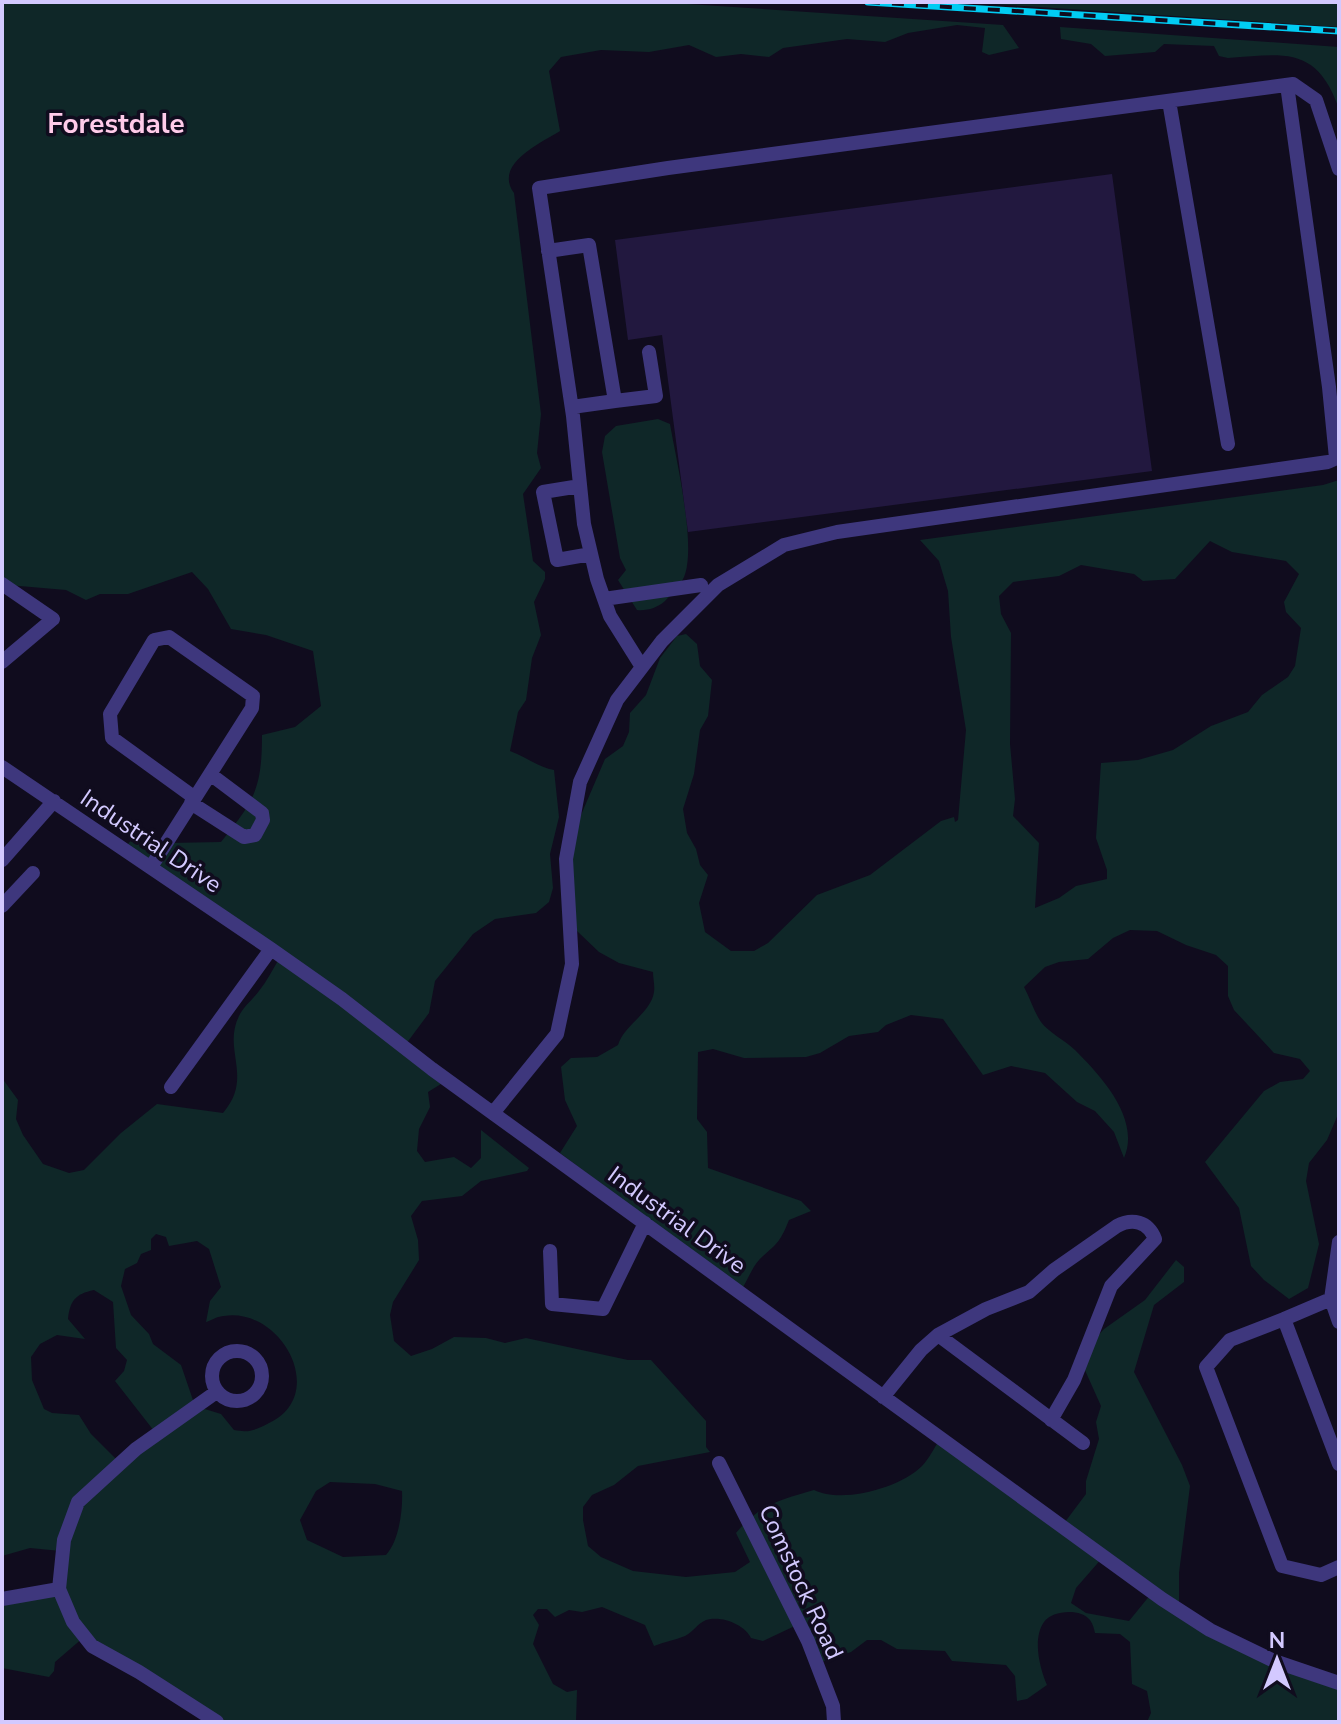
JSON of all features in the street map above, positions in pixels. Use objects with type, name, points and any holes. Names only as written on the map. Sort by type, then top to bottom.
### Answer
[{"type":"street","points":[[642,667],[610,616],[584,524],[572,407],[539,188],[1293,84],[1316,100],[1339,169]]},
{"type":"street","points":[[493,1113],[557,1034],[572,964],[566,859],[580,782],[617,700],[662,641],[718,585],[784,545],[837,532],[1328,462],[1337,458],[1287,85]]},
{"type":"street","points":[[1169,101],[1228,444]]},
{"type":"street","points":[[548,251],[589,245],[615,401]]},
{"type":"street","points":[[572,407],[656,396],[649,352]]},
{"type":"street","points":[[580,486],[543,492],[557,560],[591,554]]},
{"type":"street","points":[[2,584],[53,619],[2,662]]},
{"type":"street","points":[[604,599],[701,585]]},
{"type":"street","points":[[151,867],[193,800],[252,708],[253,696],[169,637],[154,640],[110,714],[112,738],[193,800],[244,837],[255,835],[263,820],[262,813],[210,774]]},
{"type":"street","name":"Industrial Drive","points":[[2,767],[271,949],[1162,1599],[1210,1630],[1274,1661],[1339,1683]]},
{"type":"street","points":[[2,860],[54,801]]},
{"type":"street","points":[[2,906],[33,873]]},
{"type":"street","points":[[171,1087],[271,949]]},
{"type":"street","points":[[883,1397],[921,1350],[938,1335],[986,1309],[1029,1292],[1054,1270],[1128,1221],[1136,1221],[1153,1233],[1155,1239],[1111,1286],[1074,1380],[1051,1420]]},
{"type":"street","points":[[550,1251],[552,1304],[603,1309],[645,1223]]},
{"type":"street","points":[[1339,1242],[1331,1299],[1339,1322]]},
{"type":"street","points":[[1331,1299],[1230,1340],[1206,1367],[1282,1566],[1321,1575],[1339,1567]]},
{"type":"street","points":[[1284,1319],[1339,1464]]},
{"type":"street","points":[[938,1335],[1083,1443]]},
{"type":"street","points":[[215,1393],[136,1449],[78,1502],[64,1540],[59,1589],[73,1622],[92,1646],[217,1722]]},
{"type":"street","name":"Comstock Road","points":[[719,1463],[808,1641],[833,1706],[834,1722]]},
{"type":"street","points":[[2,1599],[59,1589]]},
{"type":"green space","points":[[2,2],[657,2],[1003,25],[1019,48],[989,55],[982,52],[985,28],[957,25],[908,33],[885,42],[847,39],[783,48],[769,57],[741,54],[716,57],[689,45],[649,52],[601,50],[561,57],[549,71],[560,131],[532,148],[514,164],[509,183],[514,193],[541,414],[537,453],[541,468],[523,494],[533,561],[545,572],[545,579],[534,602],[541,635],[532,658],[526,700],[518,712],[510,751],[554,770],[559,817],[550,854],[553,888],[549,902],[536,913],[495,919],[473,934],[435,981],[429,1013],[406,1044],[449,1079],[428,1092],[430,1107],[419,1129],[417,1151],[425,1162],[454,1157],[471,1168],[481,1158],[481,1130],[529,1168],[481,1181],[462,1196],[422,1201],[411,1216],[418,1240],[419,1260],[393,1302],[390,1315],[394,1341],[411,1356],[454,1337],[486,1338],[505,1343],[526,1338],[628,1360],[651,1360],[706,1421],[706,1447],[710,1452],[638,1466],[614,1485],[592,1495],[583,1507],[588,1546],[601,1557],[633,1571],[686,1577],[735,1572],[750,1562],[736,1533],[762,1510],[814,1490],[840,1495],[886,1487],[922,1466],[940,1439],[1062,1526],[1086,1494],[1086,1481],[1099,1439],[1096,1422],[1101,1406],[1084,1368],[1087,1348],[1104,1329],[1145,1300],[1176,1260],[1184,1267],[1184,1282],[1154,1305],[1134,1372],[1190,1486],[1179,1573],[1179,1608],[1208,1627],[1339,1681],[1339,1722],[1147,1722],[1151,1713],[1147,1691],[1132,1684],[1130,1642],[1120,1634],[1095,1633],[1086,1616],[1074,1612],[1053,1615],[1044,1622],[1038,1645],[1047,1685],[1027,1699],[1017,1701],[1015,1676],[1006,1665],[952,1661],[945,1651],[897,1649],[881,1640],[867,1640],[851,1652],[818,1663],[799,1624],[763,1641],[751,1638],[738,1625],[719,1619],[706,1620],[685,1636],[654,1646],[645,1625],[602,1607],[582,1612],[569,1610],[555,1617],[547,1609],[538,1609],[533,1615],[539,1625],[533,1644],[553,1684],[567,1692],[577,1690],[576,1722],[210,1722],[84,1637],[55,1662],[54,1671],[49,1677],[2,1668],[2,1597],[57,1587],[61,1551],[30,1548],[2,1556],[2,1078],[18,1100],[16,1119],[23,1135],[43,1164],[69,1173],[84,1170],[121,1133],[157,1104],[223,1113],[236,1087],[234,1040],[239,1016],[279,959],[125,848],[138,831],[169,843],[221,842],[254,793],[260,769],[262,735],[295,727],[321,706],[313,651],[266,635],[231,629],[208,589],[192,572],[128,594],[100,594],[86,600],[66,590],[8,585],[2,580]],"holes":[[[156,1234],[166,1237],[169,1246],[197,1241],[209,1249],[221,1287],[210,1301],[206,1322],[222,1316],[245,1317],[264,1325],[280,1339],[291,1356],[296,1374],[295,1393],[287,1410],[269,1423],[252,1430],[234,1430],[221,1414],[195,1406],[181,1365],[153,1344],[149,1334],[131,1315],[121,1286],[125,1269],[137,1263],[141,1254],[151,1250],[151,1239]],[[94,1290],[113,1302],[116,1348],[127,1360],[124,1371],[115,1381],[158,1436],[120,1463],[91,1434],[79,1415],[52,1413],[44,1409],[32,1380],[31,1357],[40,1344],[57,1335],[85,1339],[68,1319],[75,1299]],[[330,1482],[375,1484],[402,1491],[399,1525],[386,1555],[343,1557],[307,1540],[300,1520],[316,1491]],[[1103,1557],[1151,1594],[1129,1621],[1086,1613],[1071,1603],[1076,1588]]]},
{"type":"green space","points":[[965,2],[1339,2],[1339,27]]},
{"type":"green space","points":[[1060,27],[1339,47],[1339,109],[1320,74],[1297,58],[1266,55],[1228,58],[1219,56],[1214,46],[1164,44],[1155,52],[1105,56],[1091,44],[1061,39]]},
{"type":"green space","points":[[658,419],[670,424],[687,524],[687,563],[684,577],[665,601],[659,606],[637,610],[618,580],[626,570],[620,558],[602,452],[605,436],[616,426]]},
{"type":"green space","points":[[1339,480],[1339,1112],[1327,1140],[1309,1163],[1306,1181],[1319,1244],[1308,1288],[1289,1299],[1251,1266],[1239,1208],[1205,1162],[1264,1091],[1280,1082],[1303,1079],[1310,1071],[1300,1059],[1274,1053],[1234,1010],[1228,996],[1228,966],[1216,955],[1157,931],[1130,930],[1113,938],[1088,959],[1045,967],[1024,987],[1041,1022],[1071,1046],[1116,1099],[1127,1128],[1128,1143],[1124,1158],[1114,1132],[1095,1111],[1077,1102],[1045,1073],[1011,1066],[983,1075],[943,1019],[911,1015],[886,1025],[878,1032],[849,1036],[820,1053],[806,1057],[744,1058],[713,1049],[698,1052],[697,1119],[707,1132],[708,1168],[801,1201],[811,1211],[789,1220],[779,1241],[757,1263],[742,1289],[560,1153],[577,1126],[565,1100],[561,1067],[571,1058],[597,1057],[618,1045],[648,1006],[654,992],[653,972],[619,963],[599,952],[577,931],[569,883],[578,822],[605,759],[623,746],[629,732],[630,713],[646,695],[660,658],[677,636],[686,634],[697,644],[700,666],[712,680],[708,716],[700,730],[694,774],[683,809],[687,833],[700,865],[708,875],[699,903],[705,932],[731,951],[754,951],[768,943],[817,895],[870,875],[941,821],[954,817],[955,822],[958,820],[966,730],[951,637],[948,591],[939,561],[920,540],[1323,485]],"holes":[[[1210,541],[1232,552],[1286,561],[1299,574],[1284,602],[1286,612],[1301,628],[1295,666],[1288,677],[1262,695],[1248,712],[1211,726],[1173,750],[1138,760],[1101,763],[1096,838],[1107,879],[1076,886],[1059,898],[1035,908],[1039,843],[1013,816],[1011,633],[1001,614],[999,596],[1013,582],[1059,576],[1081,565],[1134,574],[1143,581],[1175,579]]]},
{"type":"building","points":[[1112,174],[1152,471],[688,532],[662,335],[628,340],[615,240]]},
{"type":"railway","points":[[868,2],[1339,31]]},
{"type":"district","name":"Forestdale","points":[[116,123]]}]
